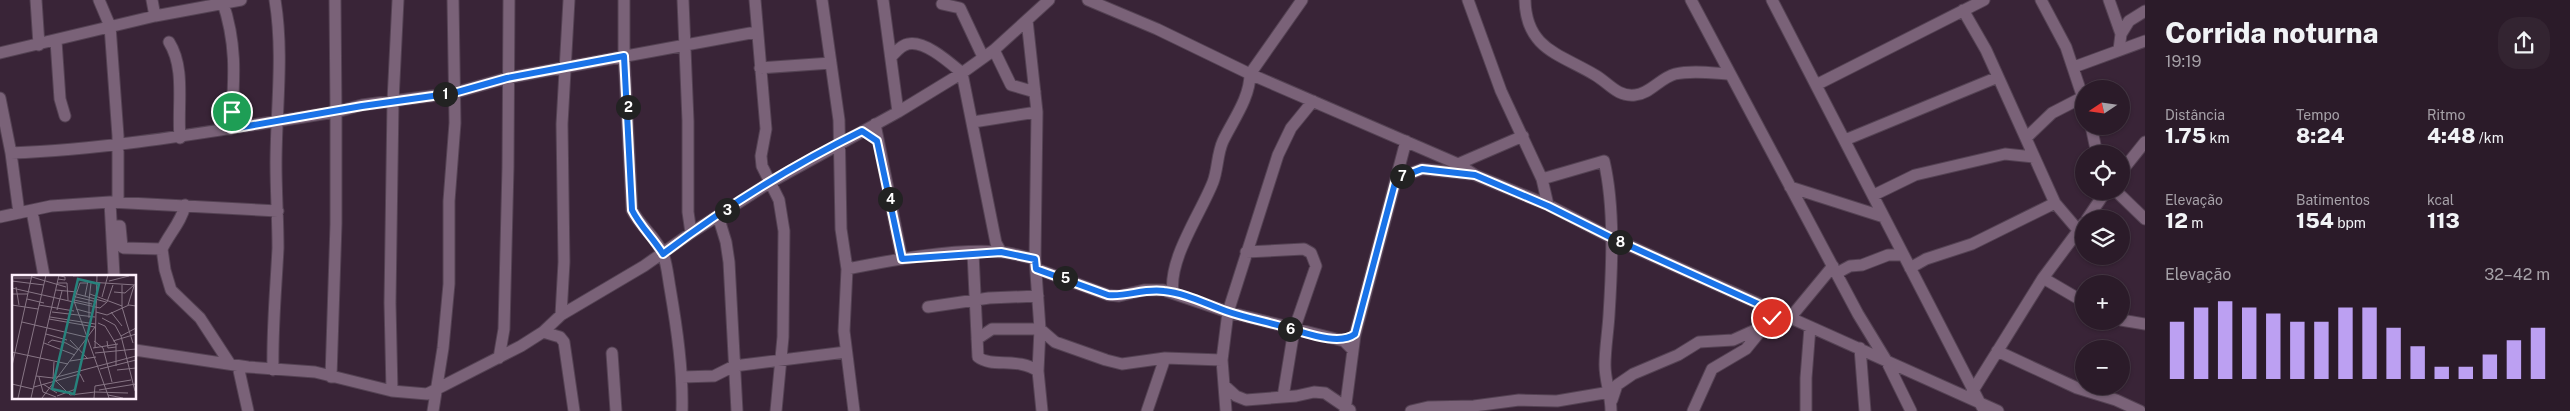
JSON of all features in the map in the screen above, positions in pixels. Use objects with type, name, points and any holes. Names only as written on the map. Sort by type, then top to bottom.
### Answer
[{"type":"street","points":[[36,0],[39,45]]},
{"type":"street","points":[[99,0],[110,26],[117,144],[112,254],[114,275]]},
{"type":"street","points":[[152,0],[156,16]]},
{"type":"street","points":[[0,53],[222,1],[241,0]]},
{"type":"street","points":[[272,370],[278,211],[276,163],[279,120],[279,38],[275,0]]},
{"type":"street","points":[[331,376],[336,224],[335,0]]},
{"type":"street","points":[[392,391],[390,302],[393,101],[398,0]]},
{"type":"street","points":[[432,411],[443,348],[449,284],[449,201],[455,123],[453,0]]},
{"type":"street","points":[[499,358],[504,328],[508,167],[507,78],[509,0]]},
{"type":"street","points":[[561,315],[564,262],[562,124],[570,0]]},
{"type":"street","points":[[624,0],[626,39],[624,56],[632,210],[639,224],[652,236],[663,254],[674,314],[682,377],[682,411]]},
{"type":"street","points":[[683,0],[688,121],[688,212],[691,233]]},
{"type":"street","points":[[755,0],[756,32],[766,129],[761,156],[762,166],[781,209],[784,231],[781,362],[776,411]]},
{"type":"street","points":[[822,0],[839,120],[841,229],[847,269],[844,300],[846,352],[854,411]]},
{"type":"street","points":[[883,0],[898,112]]},
{"type":"street","points":[[136,350],[272,370],[315,372],[392,391],[421,396],[499,358],[543,332],[561,315],[663,254],[691,233],[758,191],[772,188],[839,143],[898,112],[962,73],[994,50],[1049,0]]},
{"type":"street","points":[[1088,0],[1157,29],[1250,74],[1406,140],[1458,164],[1475,175],[1548,206],[1610,237],[1776,312],[1886,360],[1971,393]]},
{"type":"street","points":[[1169,289],[1186,239],[1214,180],[1222,144],[1249,88],[1250,74],[1302,0]]},
{"type":"street","points":[[1468,0],[1498,84],[1542,179],[1548,206]]},
{"type":"street","points":[[1526,0],[1528,24],[1534,36],[1560,58],[1596,76],[1620,93],[1642,94],[1674,74],[1729,74]]},
{"type":"street","points":[[1692,0],[1729,74],[1886,360],[1911,411]]},
{"type":"street","points":[[1772,0],[1874,195],[1971,393],[1982,407],[1998,411]]},
{"type":"street","points":[[1816,85],[1984,0]]},
{"type":"street","points":[[2041,0],[2074,67],[2078,80]]},
{"type":"street","points":[[2109,0],[2121,34]]},
{"type":"street","points":[[222,1],[229,16],[233,44],[235,74],[231,129]]},
{"type":"street","points":[[942,4],[960,8],[983,57]]},
{"type":"street","points":[[1963,10],[2027,137],[2055,203],[2075,221]]},
{"type":"street","points":[[2119,50],[2121,34],[2129,21],[2145,11]]},
{"type":"street","points":[[1027,20],[1037,112],[1036,264],[1040,329],[1038,371],[1042,411]]},
{"type":"street","points":[[11,153],[180,138],[393,101],[454,93],[507,78],[756,32]]},
{"type":"street","points":[[1012,33],[1028,40]]},
{"type":"street","points":[[626,39],[636,53]]},
{"type":"street","points":[[56,41],[60,99],[65,116]]},
{"type":"street","points":[[2074,67],[2145,41]]},
{"type":"street","points":[[168,42],[175,51],[178,69],[180,138]]},
{"type":"street","points":[[0,43],[7,47],[23,48]]},
{"type":"street","points":[[892,56],[902,46],[916,44],[944,58],[962,73],[997,249]]},
{"type":"street","points":[[994,50],[1010,85],[1034,92]]},
{"type":"street","points":[[760,68],[831,63]]},
{"type":"street","points":[[1845,140],[1998,77]]},
{"type":"street","points":[[0,98],[11,153],[19,213]]},
{"type":"street","points":[[1226,411],[1222,360],[1228,312],[1263,197],[1283,143],[1302,113],[1313,101]]},
{"type":"street","points":[[2027,137],[2052,113],[2075,103]]},
{"type":"street","points":[[973,122],[1037,112]]},
{"type":"street","points":[[839,120],[877,141]]},
{"type":"street","points":[[875,124],[902,259]]},
{"type":"street","points":[[1458,164],[1523,136]]},
{"type":"street","points":[[1347,409],[1355,334],[1406,140]]},
{"type":"street","points":[[2130,161],[2144,144]]},
{"type":"street","points":[[1874,195],[1915,175],[2005,154],[2034,156]]},
{"type":"street","points":[[1542,179],[1604,161],[1610,200],[1609,315],[1605,367],[1611,401]]},
{"type":"street","points":[[1396,179],[1422,169],[1475,175]]},
{"type":"street","points":[[1790,187],[1884,217]]},
{"type":"street","points":[[2125,200],[2145,219]]},
{"type":"street","points":[[0,217],[51,206],[114,202],[278,211]]},
{"type":"street","points":[[1910,268],[1926,258],[1972,244],[2055,203]]},
{"type":"street","points":[[185,205],[183,215],[171,231],[162,249],[165,270],[171,290],[200,318],[234,365],[248,411]]},
{"type":"street","points":[[32,211],[44,275]]},
{"type":"street","points":[[718,216],[726,242],[729,262],[737,411]]},
{"type":"street","points":[[113,226],[120,226],[122,247],[124,248],[162,249]]},
{"type":"street","points":[[1971,393],[2043,278],[2075,234]]},
{"type":"street","points":[[847,269],[902,259],[997,249],[1108,295],[1119,296],[1144,290],[1169,289],[1228,312],[1294,330],[1337,339],[1348,343],[1353,350]]},
{"type":"street","points":[[1246,252],[1304,249],[1315,259],[1316,266],[1294,330],[1283,397]]},
{"type":"street","points":[[972,253],[978,357],[982,360],[1028,364],[1038,371]]},
{"type":"street","points":[[1790,318],[1835,269],[1862,265],[1888,255],[1903,255]]},
{"type":"street","points":[[2043,278],[2075,297]]},
{"type":"street","points":[[928,307],[976,300],[1038,296]]},
{"type":"street","points":[[1692,411],[1712,369],[1754,342],[1762,327],[1776,312]]},
{"type":"street","points":[[2130,322],[2145,324]]},
{"type":"street","points":[[1611,401],[1617,384],[1633,374],[1678,355],[1699,342],[1733,340],[1762,327]]},
{"type":"street","points":[[1806,411],[1806,378],[1810,327]]},
{"type":"street","points":[[977,339],[992,329],[1040,329],[1055,342],[1122,364],[1165,358],[1222,360]]},
{"type":"street","points":[[543,332],[560,337],[564,342],[574,411]]},
{"type":"street","points":[[1337,339],[1348,338],[1355,334]]},
{"type":"street","points":[[1028,364],[1039,353],[1055,342]]},
{"type":"street","points":[[1860,348],[1865,411]]},
{"type":"street","points":[[1997,351],[2077,388],[2116,400],[2140,411]]},
{"type":"street","points":[[682,377],[714,376],[734,366],[781,362],[846,352]]},
{"type":"street","points":[[612,353],[616,411]]},
{"type":"street","points":[[1147,411],[1165,358]]},
{"type":"street","points":[[1225,386],[1236,396],[1246,400],[1314,392],[1325,393],[1347,409]]},
{"type":"street","points":[[1411,411],[1428,407],[1474,406],[1519,400],[1611,401]]},
{"type":"route","points":[[232,112],[231,129],[362,106],[454,93],[507,78],[624,56],[630,142],[632,210],[639,224],[652,236],[663,254],[691,233],[758,191],[769,182],[862,131],[877,141],[902,259],[1001,252],[1035,259],[1036,269],[1108,295],[1119,296],[1144,290],[1163,290],[1228,312],[1294,330],[1337,339],[1348,338],[1355,334],[1396,179],[1416,170],[1437,169],[1475,175],[1548,206],[1610,237],[1776,312],[1772,318]]}]
